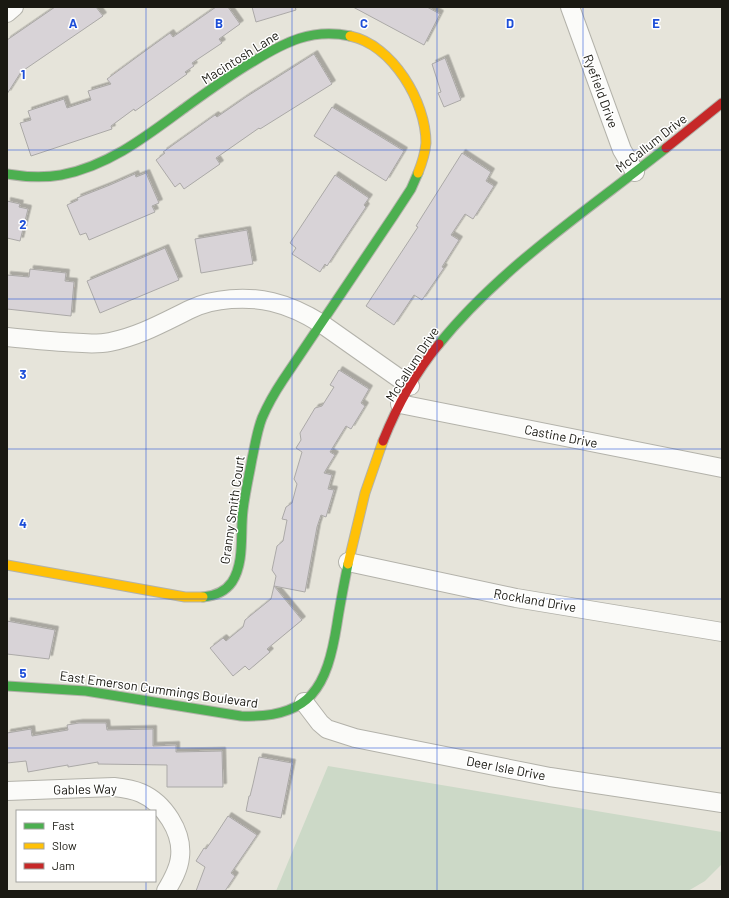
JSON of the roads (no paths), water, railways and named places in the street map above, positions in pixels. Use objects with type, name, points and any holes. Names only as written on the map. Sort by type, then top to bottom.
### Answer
[{"type":"street","points":[[7,13],[14,7]]},
{"type":"street","name":"Ryefield Drive","points":[[570,7],[620,143],[635,172]]},
{"type":"street","name":"Macintosh Lane","points":[[7,174],[31,178],[59,175],[86,168],[112,157],[134,144],[234,73],[285,43],[312,35],[331,33],[347,34],[367,41],[388,56],[396,64],[406,80],[423,121],[425,152],[421,166],[400,207],[322,324]]},
{"type":"street","name":"McCallum Drive","points":[[304,702],[320,683],[328,668],[355,530],[370,478],[389,426],[410,386],[430,355],[454,324],[484,293],[524,259],[722,103]]},
{"type":"street","points":[[7,337],[88,344],[109,342],[135,336],[193,308],[209,303],[241,299],[256,299],[271,302],[308,316],[322,324],[410,386]]},
{"type":"street","name":"Granny Smith Court","points":[[7,565],[185,597],[205,598],[214,596],[227,588],[236,572],[246,488],[263,416],[273,395],[322,324]]},
{"type":"street","name":"Castine Drive","points":[[400,404],[722,468]]},
{"type":"street","name":"Rockland Drive","points":[[348,562],[516,598],[722,632]]},
{"type":"street","name":"East Emerson Cummings Boulevard","points":[[7,686],[86,691],[241,716],[257,717],[282,713],[304,702]]},
{"type":"street","name":"Deer Isle Drive","points":[[304,702],[320,723],[327,729],[355,738],[550,777],[722,803]]},
{"type":"street","name":"Gables Way","points":[[7,791],[114,787],[130,789],[142,794],[156,803],[171,820],[177,832],[180,845],[180,859],[175,875],[166,891]]}]
